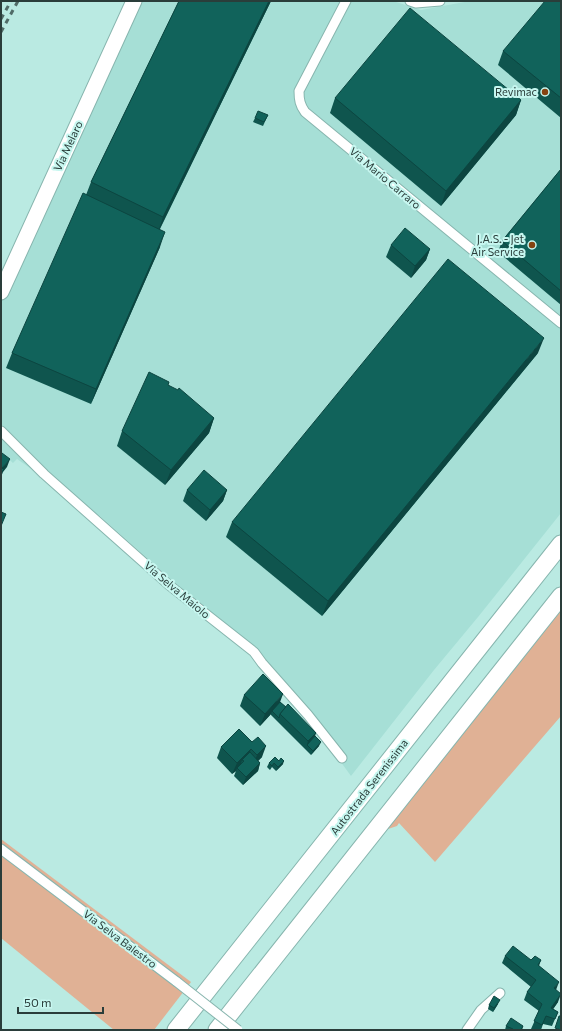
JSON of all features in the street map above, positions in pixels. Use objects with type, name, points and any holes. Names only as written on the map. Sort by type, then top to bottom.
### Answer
[{"type":"highway","name":"Autostrada Serenissima","points":[[176,1030],[561,544]]},
{"type":"highway","points":[[217,1030],[561,596]]},
{"type":"main road","name":"Via Melaro","points":[[1,292],[134,1]]},
{"type":"street","name":"Via Mario Carraro","points":[[346,1],[299,91],[301,106],[305,112],[561,323]]},
{"type":"street","points":[[410,1],[416,3],[440,1]]},
{"type":"street","name":"Via Selva Maiolo","points":[[1,431],[44,474],[169,585],[254,652],[308,715],[342,758]]},
{"type":"street","name":"Via Selva Balestro","points":[[1,849],[238,1030]]},
{"type":"street","points":[[467,1030],[481,1010],[500,993]]},
{"type":"shaded area","points":[[133,1],[393,1],[421,10],[470,1],[561,1],[561,513],[434,670],[351,776],[311,721],[261,660],[100,516],[17,459],[13,463],[1,452],[1,285]]},
{"type":"shaded area","points":[[561,607],[561,716],[435,862],[399,823],[397,826],[385,830]]},
{"type":"shaded area","points":[[1,839],[191,982],[154,1030],[114,1030],[1,938]]},
{"type":"building","points":[[179,1],[269,1],[163,217],[91,182]]},
{"type":"building","name":"Revimac","points":[[545,1],[561,1],[561,98],[503,51]]},
{"type":"building","points":[[410,8],[521,100],[446,191],[335,98]]},
{"type":"building","points":[[258,111],[268,115],[264,122],[255,118]]},
{"type":"building","name":"J.A.S. - Jet Air Service","points":[[561,169],[561,291],[502,241]]},
{"type":"building","points":[[83,193],[165,232],[96,389],[12,353]]},
{"type":"building","points":[[405,228],[430,249],[415,266],[391,245]]},
{"type":"building","points":[[448,259],[544,338],[328,601],[232,522]]},
{"type":"building","points":[[149,372],[169,382],[168,385],[178,390],[179,388],[214,418],[171,470],[122,431]]},
{"type":"building","points":[[2,453],[10,459],[2,468],[4,470],[1,472],[1,454]]},
{"type":"building","points":[[204,470],[227,490],[210,510],[187,490]]},
{"type":"building","points":[[1,512],[6,514],[1,526]]},
{"type":"building","points":[[263,674],[283,694],[265,714],[244,695]]},
{"type":"building","points":[[280,702],[286,707],[280,714],[279,718],[272,711]]},
{"type":"building","points":[[288,704],[316,733],[308,741],[280,714]]},
{"type":"building","points":[[239,729],[252,742],[258,737],[266,746],[257,755],[251,749],[237,763],[221,747]]},
{"type":"building","points":[[315,736],[321,742],[313,751],[307,745]]},
{"type":"building","points":[[250,752],[260,763],[246,777],[237,768]]},
{"type":"building","points":[[275,757],[279,761],[281,758],[284,761],[278,767],[274,763],[272,766],[269,763]]},
{"type":"building","points":[[513,946],[531,960],[535,956],[541,960],[538,965],[559,982],[554,988],[561,994],[551,1008],[558,1012],[555,1019],[546,1016],[542,1025],[534,1021],[542,1004],[527,992],[536,980],[505,956]]},
{"type":"building","points":[[494,996],[500,1000],[494,1008],[489,1005]]},
{"type":"building","points":[[559,1016],[561,1016],[561,1030],[555,1028]]},
{"type":"building","points":[[511,1018],[523,1026],[521,1030],[512,1030],[513,1029],[506,1026]]},
{"type":"railway","points":[[1,19],[11,1]]},
{"type":"railway","points":[[1,32],[18,1]]},
{"type":"place","name":"Revimac","points":[[545,92]]},
{"type":"place","name":"J.A.S. - Jet Air Service","points":[[532,245]]}]
